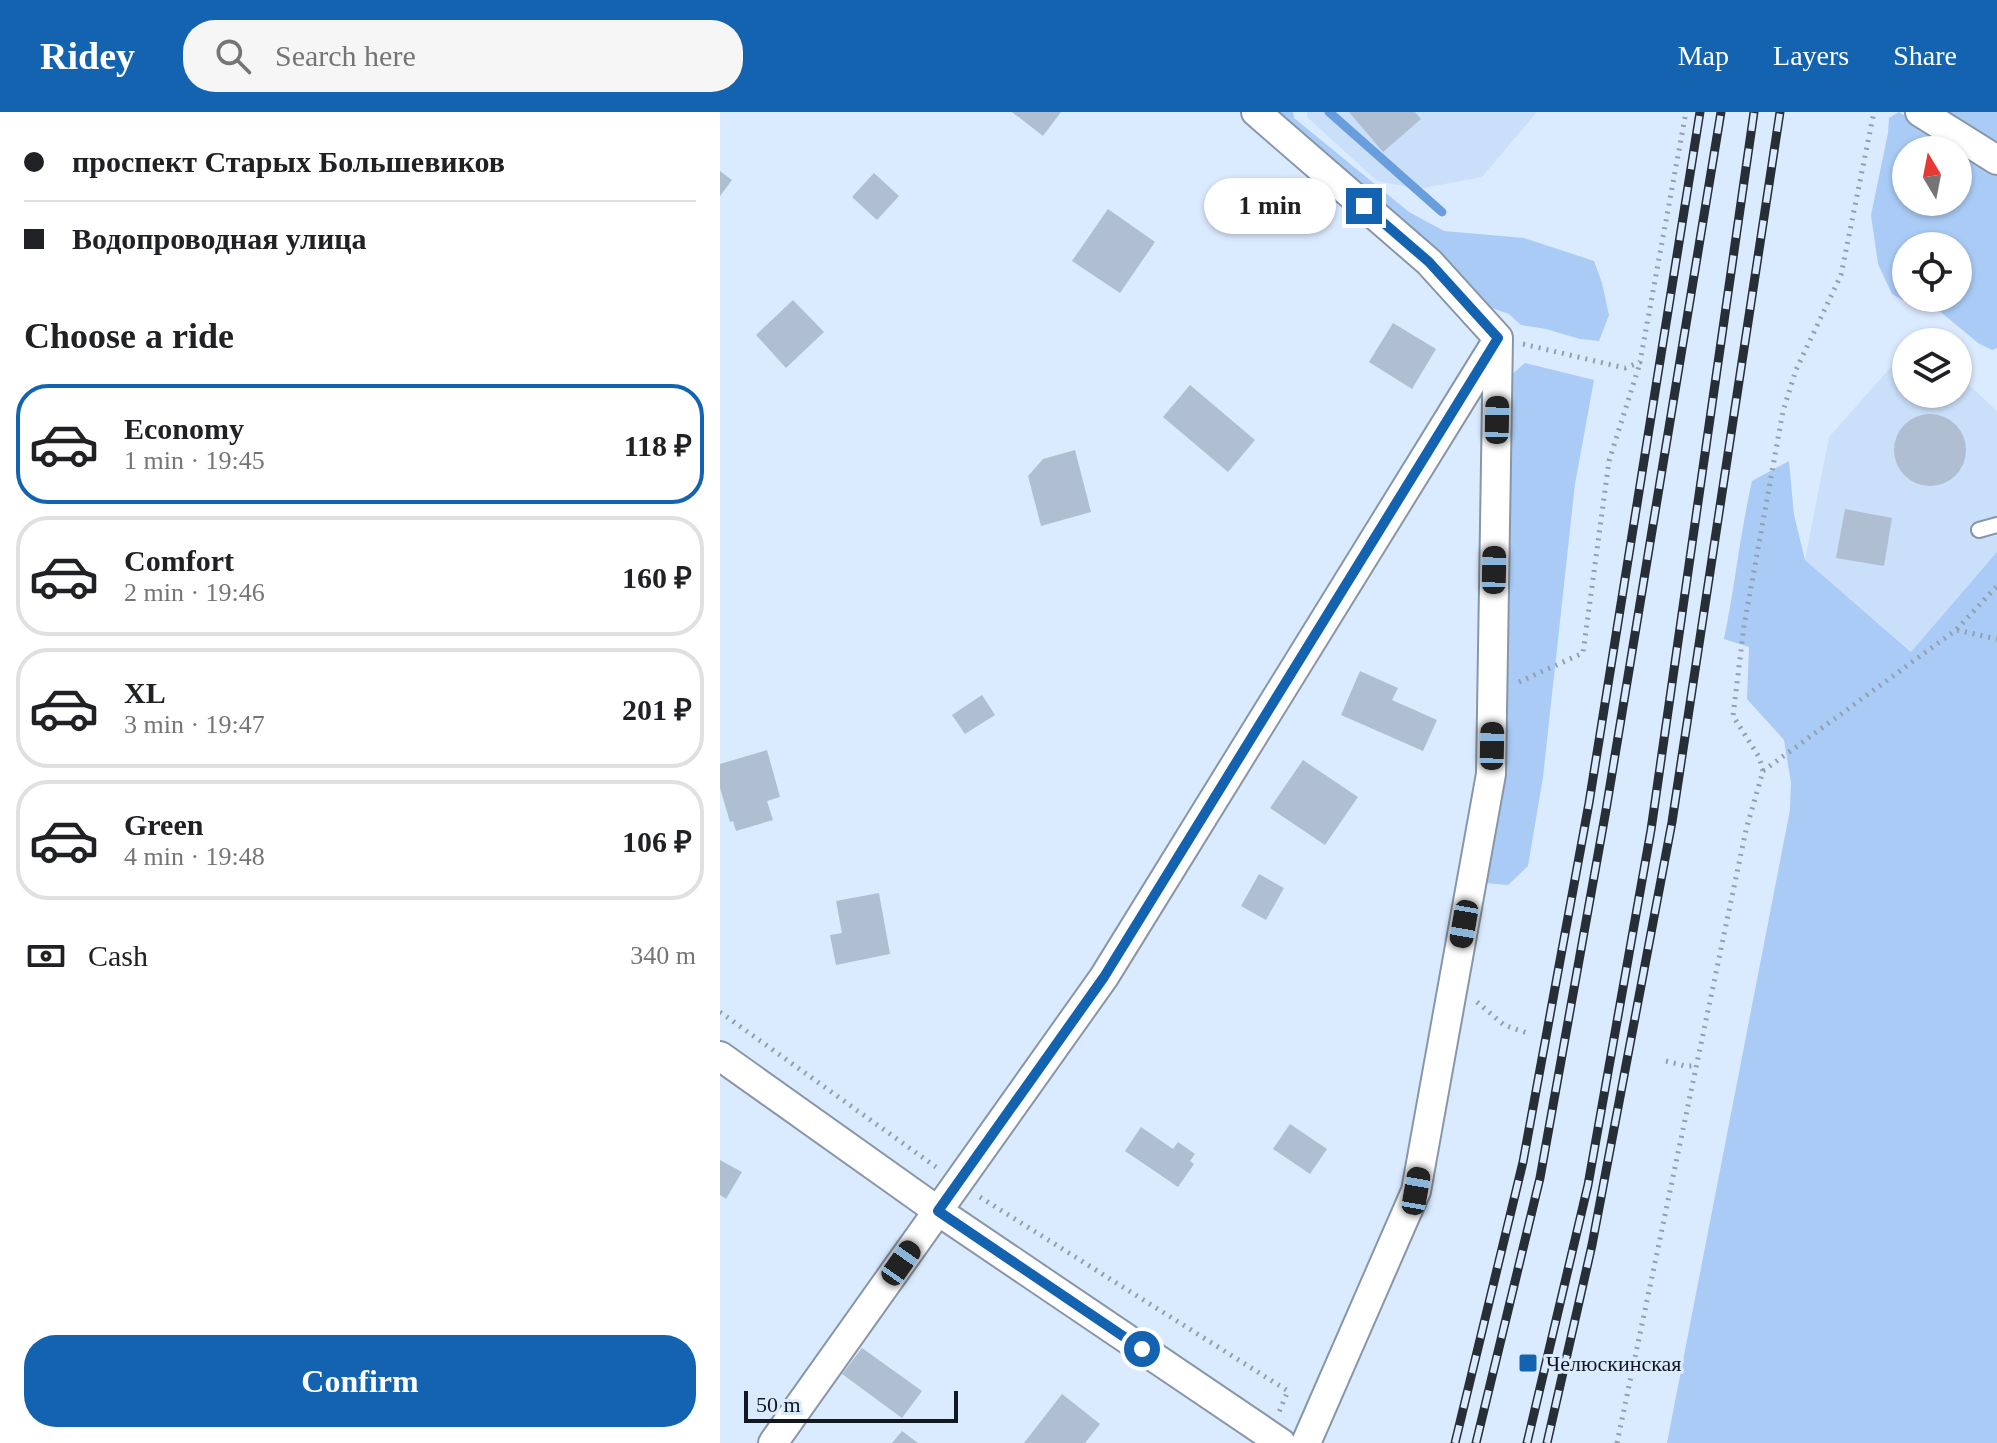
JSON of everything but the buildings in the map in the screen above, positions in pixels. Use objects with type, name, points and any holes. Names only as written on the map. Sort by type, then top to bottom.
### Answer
[{"type":"street","points":[[1256,112],[1429,262],[1498,338],[1491,774],[1416,1191],[1306,1443]]},
{"type":"street","points":[[1920,112],[1997,160]]},
{"type":"street","points":[[773,1443],[1104,977],[1498,338]]},
{"type":"street","points":[[720,1056],[938,1211],[1276,1439]]},
{"type":"lane","points":[[1979,530],[1997,525]]},
{"type":"path","points":[[1492,690],[1519,683],[1583,653],[1609,461],[1640,362],[1686,112]]},
{"type":"path","points":[[1617,1443],[1746,830],[1763,771],[1759,757],[1733,716],[1744,626],[1783,411],[1796,370],[1841,275],[1874,112]]},
{"type":"path","points":[[1498,338],[1625,368],[1640,362]]},
{"type":"path","points":[[1763,771],[1956,630],[1997,586]]},
{"type":"path","points":[[1956,630],[1997,639]]},
{"type":"path","points":[[720,1012],[958,1183],[1288,1391],[1276,1439]]},
{"type":"path","points":[[1504,1025],[1527,1033]]},
{"type":"path","points":[[1666,1061],[1696,1066]]},
{"type":"shaded area","points":[[1272,112],[1293,112],[1294,118],[1409,212],[1444,231],[1524,238],[1594,261],[1609,315],[1599,341],[1521,325],[1509,314],[1478,299]]},
{"type":"shaded area","points":[[1307,112],[1537,112],[1482,177],[1418,189],[1377,181],[1307,117]]},
{"type":"shaded area","points":[[1899,112],[1938,136],[1892,136],[1892,216],[1972,216],[1972,157],[1997,172],[1997,348],[1992,350],[1978,343],[1972,338],[1972,328],[1960,328],[1941,312],[1972,312],[1972,232],[1892,232],[1892,294],[1878,264],[1871,215],[1889,118]]},
{"type":"shaded area","points":[[1944,112],[1997,112],[1997,144]]},
{"type":"shaded area","points":[[1525,363],[1594,380],[1575,484],[1543,777],[1528,866],[1508,885],[1485,883],[1505,777],[1512,412],[1509,377]]},
{"type":"shaded area","points":[[1892,366],[1892,408],[1972,408],[1972,388],[1997,411],[1997,552],[1912,652],[1805,560],[1829,437]]},
{"type":"shaded area","points":[[1789,461],[1794,515],[1805,560],[1911,652],[1997,552],[1997,1443],[1667,1443],[1790,810],[1791,783],[1784,740],[1747,699],[1749,647],[1724,639],[1752,481]]},
{"type":"waterway","points":[[1329,112],[1442,212]]},
{"type":"railway","points":[[1455,1443],[1523,1162],[1589,803],[1700,112]]},
{"type":"railway","points":[[1476,1443],[1540,1178],[1606,810],[1721,112]]},
{"type":"railway","points":[[1527,1443],[1588,1185],[1651,830],[1754,112]]},
{"type":"railway","points":[[1547,1443],[1592,1245],[1672,822],[1780,112]]},
{"type":"place","name":"Челюскинская","points":[[1528,1363]]},
{"type":"route","points":[[1142,1349],[938,1211],[1104,977],[1498,338],[1429,262],[1364,206]]}]
